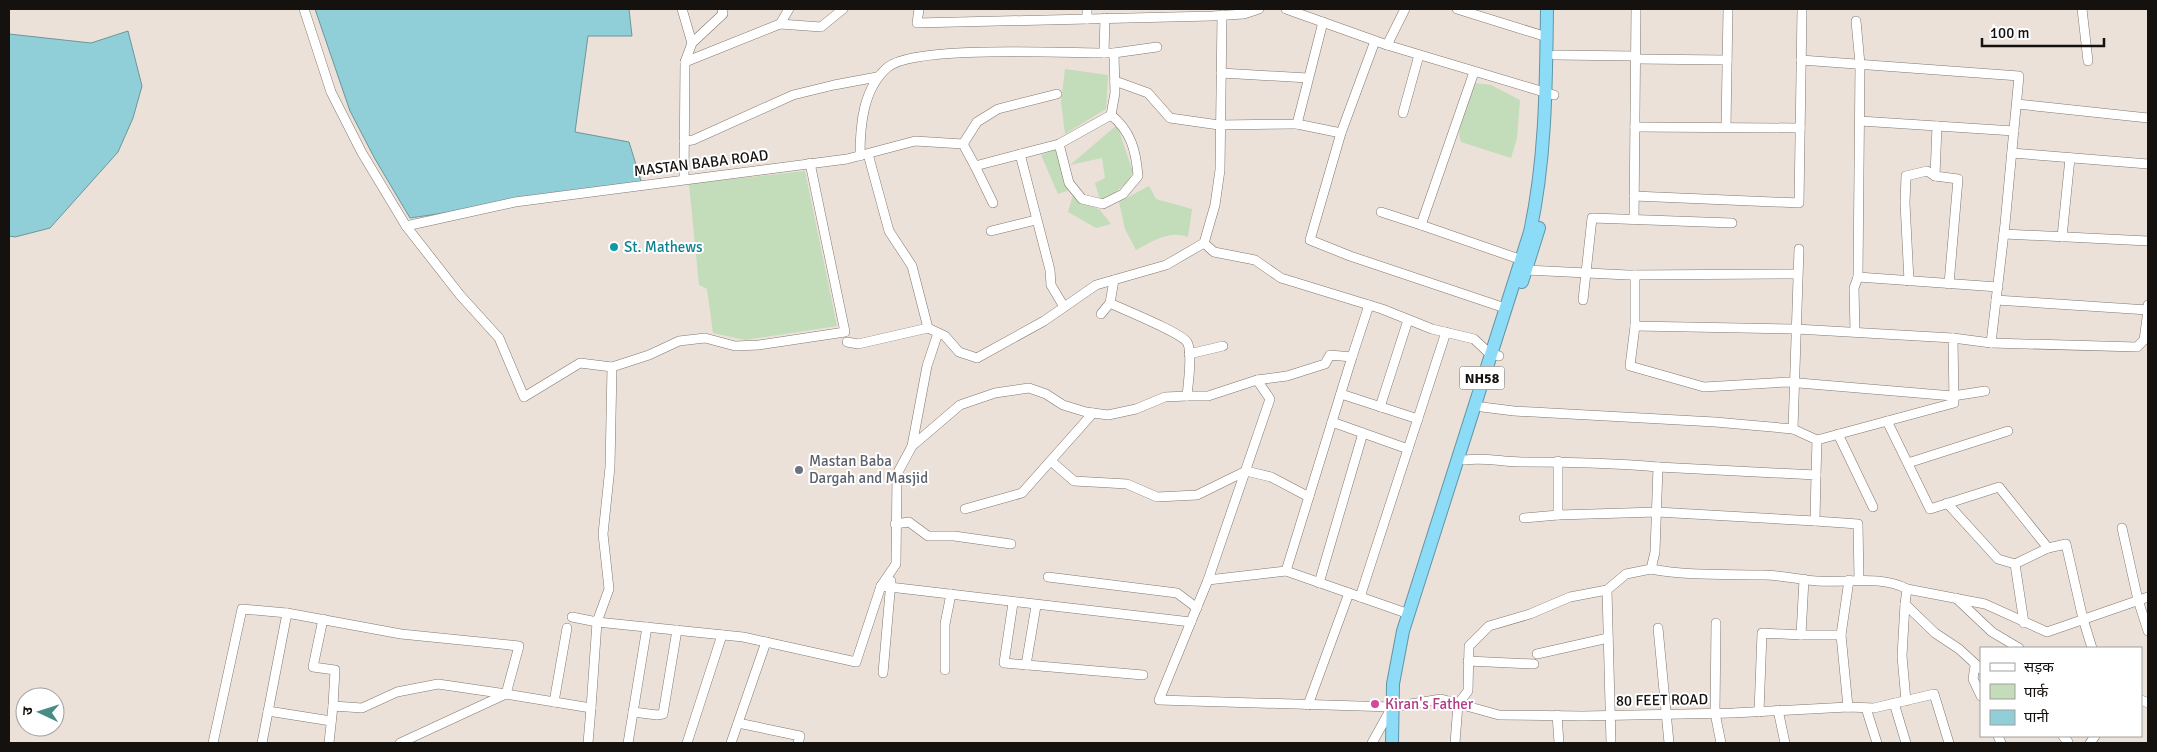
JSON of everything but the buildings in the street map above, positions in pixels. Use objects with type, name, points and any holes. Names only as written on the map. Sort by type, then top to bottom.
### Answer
[{"type":"highway","name":"NH58","points":[[1392,743],[1396,706],[1412,633],[1482,407],[1505,308],[1538,234],[1547,192],[1550,94],[1547,9]]},
{"type":"highway","name":"NH58","points":[[1550,94],[1555,55],[1556,9]]},
{"type":"highway","name":"NH58","points":[[1400,743],[1392,684],[1408,614],[1525,264]]},
{"type":"street","points":[[304,9],[331,92],[362,153],[406,226],[460,296],[499,338],[524,396],[580,364],[612,367],[649,355],[678,341],[705,338],[736,346],[758,345],[845,332],[810,163]]},
{"type":"street","points":[[682,9],[692,44]]},
{"type":"street","points":[[684,178],[685,62],[692,44],[723,14],[722,9]]},
{"type":"street","points":[[780,24],[789,9]]},
{"type":"street","points":[[685,62],[780,24],[821,26],[843,9]]},
{"type":"street","points":[[919,9],[917,23],[1222,15],[1244,14],[1259,9]]},
{"type":"street","points":[[1087,9],[1087,19]]},
{"type":"street","points":[[1286,9],[1387,45],[1550,94]]},
{"type":"street","points":[[1387,45],[1405,9]]},
{"type":"street","points":[[1457,9],[1480,12],[1547,37]]},
{"type":"street","points":[[1634,220],[1636,9]]},
{"type":"street","points":[[1726,128],[1728,9]]},
{"type":"street","points":[[1634,196],[1799,203],[1802,9]]},
{"type":"street","points":[[2082,9],[2088,61]]},
{"type":"street","points":[[847,342],[858,344],[928,328],[945,336],[958,352],[977,358],[1064,307],[1096,285],[1166,265],[1204,243],[1216,205],[1220,170],[1219,125],[1222,15]]},
{"type":"street","points":[[1104,53],[1105,18]]},
{"type":"street","points":[[1854,332],[1854,288],[1858,277],[1860,121],[1860,64],[1856,21]]},
{"type":"street","points":[[1296,124],[1323,22]]},
{"type":"street","points":[[1375,41],[1341,133],[1310,240],[1350,256],[1505,308]]},
{"type":"street","points":[[928,328],[912,266],[889,232],[864,155],[864,109],[877,78],[890,65],[916,58],[962,52],[1114,53],[1156,47]]},
{"type":"street","points":[[1111,115],[1115,93],[1114,53]]},
{"type":"street","points":[[1403,113],[1419,55]]},
{"type":"street","points":[[1555,55],[1727,60]]},
{"type":"street","points":[[1801,60],[2019,76],[2004,234],[1991,343]]},
{"type":"street","points":[[1421,225],[1474,72]]},
{"type":"street","points":[[1221,73],[1308,78]]},
{"type":"street","points":[[684,141],[693,140],[793,95],[834,85],[877,78]]},
{"type":"street","points":[[1115,81],[1148,93],[1170,118],[1219,125],[1296,124],[1341,133]]},
{"type":"street","points":[[993,203],[963,144],[977,122],[998,109],[1057,94]]},
{"type":"street","points":[[2017,104],[2148,118]]},
{"type":"street","points":[[975,166],[1059,144],[1111,115]]},
{"type":"street","points":[[1059,144],[1069,183],[1082,199],[1103,204],[1123,194],[1138,176],[1136,150],[1123,124],[1111,115]]},
{"type":"street","points":[[1860,121],[2014,131]]},
{"type":"street","points":[[1935,176],[1937,126]]},
{"type":"street","points":[[1635,127],[1800,128]]},
{"type":"street","name":"MASTAN BABA ROAD","points":[[406,226],[515,202],[864,155],[915,141],[963,144]]},
{"type":"street","points":[[2012,153],[2148,164]]},
{"type":"street","points":[[1020,154],[1050,270],[1051,285],[1064,307]]},
{"type":"street","points":[[2062,237],[2070,158]]},
{"type":"street","points":[[1909,281],[1905,203],[1906,176],[1927,171],[1935,176],[1958,179],[1949,284]]},
{"type":"street","points":[[1381,212],[1525,264],[1587,274],[1797,274]]},
{"type":"street","points":[[1583,300],[1592,218],[1732,223]]},
{"type":"street","points":[[991,231],[1036,220]]},
{"type":"street","points":[[2004,234],[2148,241]]},
{"type":"street","points":[[1204,243],[1214,252],[1256,260],[1281,278],[1369,305],[1408,320],[1474,339],[1494,355]]},
{"type":"street","points":[[1793,428],[1798,249]]},
{"type":"street","points":[[1636,275],[1635,326],[1630,366],[1704,387],[1787,382],[1954,396],[1985,391]]},
{"type":"street","points":[[1858,277],[1998,287]]},
{"type":"street","points":[[1101,314],[1110,303],[1114,280]]},
{"type":"street","points":[[1996,300],[2148,310]]},
{"type":"street","points":[[1110,303],[1176,333],[1187,342],[1190,354],[1187,396]]},
{"type":"street","points":[[1286,572],[1369,305]]},
{"type":"street","points":[[1635,326],[1796,329],[1953,338],[1991,343],[2137,347],[2144,340],[2148,305]]},
{"type":"street","points":[[1380,407],[1408,320]]},
{"type":"street","points":[[1360,597],[1446,332]]},
{"type":"street","points":[[572,617],[597,622],[722,635],[766,642],[856,662],[881,586],[896,564],[897,474],[912,446],[928,366],[938,333]]},
{"type":"street","points":[[1482,407],[1514,411],[1793,428],[1817,440],[1954,403],[1953,338]]},
{"type":"street","points":[[1190,354],[1223,346]]},
{"type":"street","points":[[912,446],[960,405],[994,393],[1029,388],[1046,394],[1063,405],[1108,415],[1136,409],[1165,397],[1208,396],[1258,380],[1287,376],[1325,364],[1330,355],[1352,357]]},
{"type":"street","points":[[588,743],[597,622],[609,590],[604,534],[610,468],[612,367]]},
{"type":"street","points":[[881,586],[1036,606],[1191,622],[1208,580],[1270,399],[1258,380]]},
{"type":"street","points":[[1341,394],[1418,419]]},
{"type":"street","points":[[965,509],[1022,493],[1093,413]]},
{"type":"street","points":[[1887,421],[1930,509],[1999,487],[2048,548]]},
{"type":"street","points":[[1332,422],[1408,449]]},
{"type":"street","points":[[1908,463],[2008,431]]},
{"type":"street","points":[[1319,583],[1363,433]]},
{"type":"street","points":[[1838,434],[1873,507]]},
{"type":"street","points":[[1815,521],[1817,440]]},
{"type":"street","points":[[1465,460],[1482,458],[1502,462],[1558,461],[1816,475]]},
{"type":"street","points":[[1051,461],[1074,481],[1127,484],[1158,497],[1197,495],[1246,471],[1271,476],[1309,496]]},
{"type":"street","points":[[1558,461],[1558,515]]},
{"type":"street","points":[[1650,569],[1655,552],[1658,467]]},
{"type":"street","points":[[1947,503],[1998,559],[2015,564],[2048,548],[2066,544],[2083,619],[2092,647]]},
{"type":"street","points":[[1524,518],[1657,512],[1858,524],[1859,580]]},
{"type":"street","points":[[895,524],[909,522],[928,536],[954,536],[1011,544]]},
{"type":"street","points":[[2122,528],[2138,600],[2148,631]]},
{"type":"street","points":[[2015,564],[2024,623]]},
{"type":"street","points":[[1455,743],[1458,704],[1468,691],[1469,646],[1489,626],[1530,614],[1570,597],[1607,590],[1626,574],[1650,569],[1674,573],[1767,575],[1804,579],[1897,583],[1907,589],[1984,604],[2047,632],[2148,597]]},
{"type":"street","points":[[1208,580],[1286,572],[1408,614]]},
{"type":"street","points":[[883,673],[892,587],[890,573]]},
{"type":"street","points":[[1048,577],[1177,593],[1197,608]]},
{"type":"street","points":[[1801,636],[1804,579]]},
{"type":"street","points":[[1848,707],[1841,635],[1849,580]]},
{"type":"street","points":[[1906,701],[1902,656],[1907,589]]},
{"type":"street","points":[[1607,590],[1611,743]]},
{"type":"street","points":[[1308,705],[1349,593]]},
{"type":"street","points":[[945,670],[945,624],[951,594]]},
{"type":"street","points":[[1956,598],[1992,632],[2017,647]]},
{"type":"street","points":[[1013,603],[1004,663],[1143,674]]},
{"type":"street","points":[[1905,604],[1935,633],[1959,649],[1978,667],[1973,679],[1980,694]]},
{"type":"street","points":[[1026,665],[1036,606]]},
{"type":"street","points":[[214,743],[242,609],[287,613],[401,634],[519,646],[506,694]]},
{"type":"street","points":[[262,743],[287,613]]},
{"type":"street","points":[[322,619],[313,667],[335,670],[329,743]]},
{"type":"street","name":"80 FEET ROAD","points":[[1191,622],[1159,700],[1396,706],[1440,700],[1499,715],[1610,715],[1866,708],[1934,694],[1949,743]]},
{"type":"street","points":[[1716,623],[1716,713],[1721,743]]},
{"type":"street","points":[[628,743],[647,627]]},
{"type":"street","points":[[554,702],[567,628]]},
{"type":"street","points":[[1658,628],[1668,714],[1669,743]]},
{"type":"street","points":[[633,712],[663,714],[677,630]]},
{"type":"street","points":[[1759,712],[1762,633],[1801,636],[1841,635]]},
{"type":"street","points":[[687,743],[722,635]]},
{"type":"street","points":[[1537,654],[1608,638]]},
{"type":"street","points":[[731,743],[766,642]]},
{"type":"street","points":[[1468,661],[1534,664]]},
{"type":"street","points":[[333,706],[362,708],[397,692],[438,684],[591,708]]},
{"type":"street","points":[[400,743],[506,694]]},
{"type":"street","points":[[1894,703],[1906,743]]},
{"type":"street","points":[[1372,743],[1396,706]]},
{"type":"street","points":[[1866,708],[1876,743]]},
{"type":"street","points":[[1778,710],[1785,743]]},
{"type":"street","points":[[268,711],[332,721]]},
{"type":"street","points":[[1557,715],[1559,743]]},
{"type":"street","points":[[738,723],[800,736],[798,743]]},
{"type":"green space","points":[[1065,69],[1108,75],[1106,109],[1065,134],[1061,102]]},
{"type":"green space","points":[[1475,83],[1491,85],[1520,100],[1517,138],[1511,158],[1461,142],[1460,120],[1465,103]]},
{"type":"green space","points":[[1117,125],[1133,172],[1126,183],[1101,204],[1095,183],[1105,178],[1102,158],[1070,165]]},
{"type":"green space","points":[[1056,149],[1070,190],[1058,194],[1041,155]]},
{"type":"green space","points":[[805,171],[837,326],[745,340],[713,333],[707,289],[699,285],[689,184]]},
{"type":"green space","points":[[1149,186],[1156,199],[1192,209],[1188,237],[1181,235],[1168,236],[1155,240],[1136,250],[1125,229],[1119,202]]},
{"type":"green space","points":[[1073,195],[1100,210],[1111,224],[1096,228],[1068,212]]},
{"type":"water","points":[[315,9],[629,9],[632,36],[588,36],[575,132],[629,142],[642,184],[410,218],[375,159],[350,111]]},
{"type":"water","points":[[128,31],[142,86],[133,118],[118,152],[50,228],[15,237],[9,236],[9,34],[91,43]]},
{"type":"place","name":"St. Mathews","points":[[614,247]]},
{"type":"place","name":"Mastan Baba Dargah and Masjid","points":[[799,470]]},
{"type":"place","name":"Kiran's Father","points":[[1375,704]]}]
